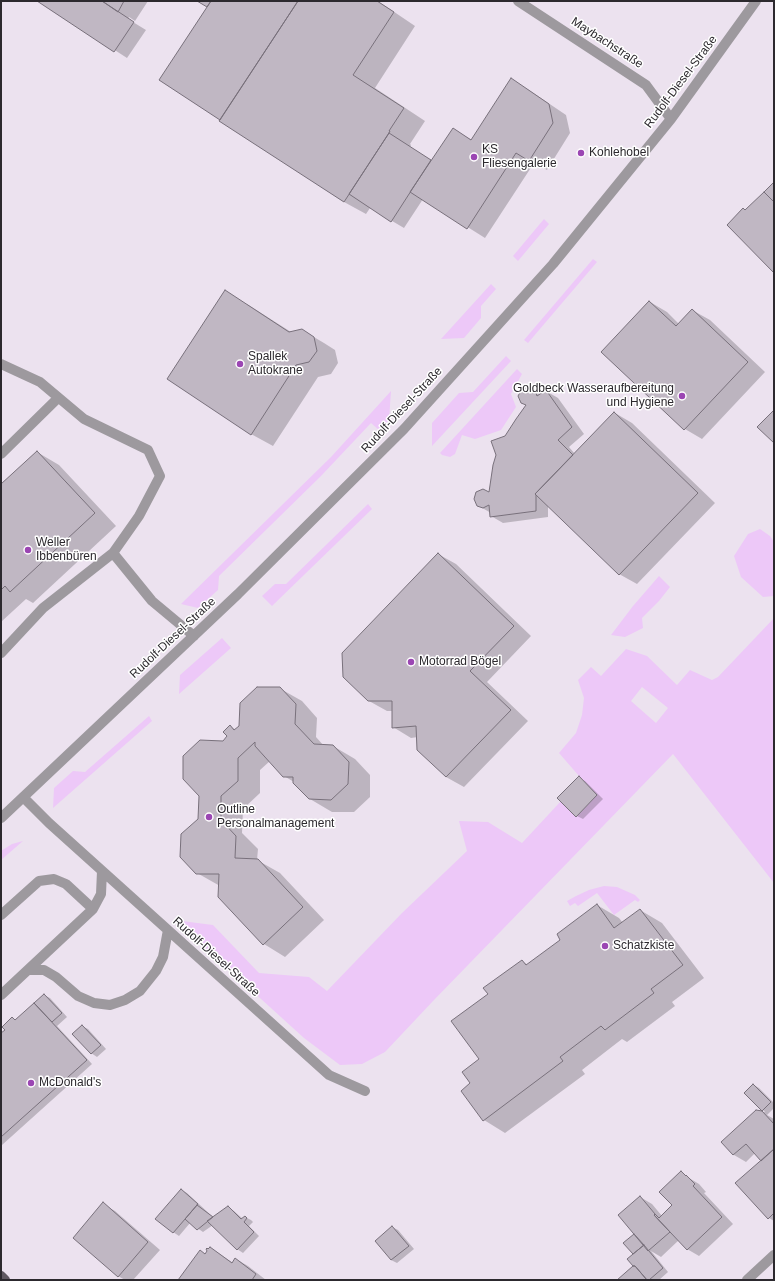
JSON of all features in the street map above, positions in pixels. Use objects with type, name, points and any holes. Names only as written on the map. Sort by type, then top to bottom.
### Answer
[{"type":"main road","points":[[1,1276],[5,1280]]},
{"type":"street","name":"Maybachstraße","points":[[518,1],[646,85],[671,119]]},
{"type":"street","name":"Rudolf-Diesel-Straße","points":[[1,818],[238,594],[404,429],[553,264],[671,119],[756,1]]},
{"type":"street","points":[[1,364],[40,382],[84,420],[148,450],[160,476],[139,516],[113,553],[43,608],[1,653]]},
{"type":"street","points":[[1,454],[58,398]]},
{"type":"street","points":[[113,553],[152,601],[194,636]]},
{"type":"street","name":"Rudolf-Diesel-Straße","points":[[23,797],[49,823],[329,1076],[365,1091]]},
{"type":"street","points":[[1,995],[93,909],[100,894],[102,871]]},
{"type":"street","points":[[1,915],[39,881],[54,880],[66,884],[93,909]]},
{"type":"street","points":[[28,970],[44,970],[56,977],[78,996],[94,1003],[110,1005],[125,1000],[140,991],[156,970],[163,957],[168,930]]},
{"type":"street","points":[[747,1280],[774,1255]]},
{"type":"shaded area","points":[[544,219],[549,224],[518,261],[513,256]]},
{"type":"shaded area","points":[[593,259],[597,262],[528,343],[524,340]]},
{"type":"shaded area","points":[[491,284],[496,289],[481,306],[481,318],[464,338],[441,339]]},
{"type":"shaded area","points":[[506,356],[511,361],[432,446],[432,423],[459,393],[473,392]]},
{"type":"shaded area","points":[[517,369],[522,374],[511,394],[516,407],[501,430],[475,439],[462,435],[455,454],[450,457],[442,455],[440,453]]},
{"type":"shaded area","points":[[391,391],[389,420],[379,430],[371,423],[321,476],[219,576],[218,590],[198,608],[181,604],[331,457]]},
{"type":"shaded area","points":[[368,504],[372,509],[272,606],[262,596],[275,584],[286,584]]},
{"type":"shaded area","points":[[760,529],[770,536],[774,542],[774,596],[763,597],[741,577],[734,556],[748,534]]},
{"type":"shaded area","points":[[659,576],[670,587],[659,601],[642,618],[643,628],[625,637],[611,635],[633,606]]},
{"type":"shaded area","points":[[774,618],[774,883],[673,754],[385,1052],[362,1064],[340,1065],[304,1038],[174,920],[213,925],[259,973],[309,977],[327,991],[402,913],[467,851],[459,821],[488,822],[522,843],[561,801],[577,816],[597,795],[559,753],[576,733],[582,715],[584,698],[578,680],[591,667],[601,676],[626,649],[647,656],[677,685],[690,670],[712,680],[718,677]],"holes":[[[642,687],[668,708],[656,723],[631,701]]]},
{"type":"shaded area","points":[[222,638],[231,648],[179,694],[180,675]]},
{"type":"shaded area","points":[[149,716],[152,721],[53,808],[54,788],[73,771],[85,772]]},
{"type":"shaded area","points":[[23,841],[1,860],[1,851],[12,844]]},
{"type":"shaded area","points":[[604,886],[617,887],[635,895],[640,900],[638,902],[635,900],[614,915],[597,893],[578,906],[575,903],[570,906],[567,901],[589,890]]},
{"type":"building","points":[[37,1],[102,1],[134,22],[114,52]]},
{"type":"building","points":[[102,1],[124,1],[118,12]]},
{"type":"building","points":[[197,1],[211,1],[207,7]]},
{"type":"building","points":[[211,1],[298,1],[220,120],[159,80]]},
{"type":"building","points":[[298,1],[377,1],[394,12],[353,75],[404,108],[344,202],[219,121]]},
{"type":"building","name":"KS Fliesengalerie","points":[[511,78],[549,104],[553,123],[529,161],[516,153],[467,229],[410,192],[453,128],[471,140]]},
{"type":"building","points":[[389,133],[431,160],[391,222],[349,194]]},
{"type":"building","points":[[774,182],[774,202],[764,192]]},
{"type":"building","points":[[764,192],[774,202],[774,273],[727,225],[743,208],[745,210]]},
{"type":"building","name":"Spallek Autokrane","points":[[225,290],[289,332],[302,329],[314,337],[317,351],[309,362],[296,365],[251,435],[167,379]]},
{"type":"building","name":"Goldbeck Wasseraufbereitung und Hygiene","points":[[649,301],[676,326],[692,309],[748,362],[684,430],[601,352]]},
{"type":"building","points":[[529,387],[535,390],[537,396],[546,390],[572,427],[558,440],[573,455],[535,494],[536,511],[490,517],[489,505],[483,508],[477,506],[474,499],[476,492],[483,489],[489,492],[496,455],[491,441],[505,436],[526,405],[521,403],[518,396],[522,389]]},
{"type":"building","points":[[774,410],[774,443],[757,427]]},
{"type":"building","points":[[614,412],[698,493],[619,575],[535,494]]},
{"type":"building","name":"Weller Ibbenbüren","points":[[37,451],[95,513],[10,592],[5,586],[1,590],[1,484]]},
{"type":"building","name":"Motorrad Bögel","points":[[438,553],[514,626],[470,671],[511,710],[446,777],[417,750],[416,726],[392,728],[392,701],[368,701],[343,677],[342,653]]},
{"type":"building","name":"Outline Personalmanagement","points":[[257,687],[280,687],[296,704],[295,724],[314,744],[333,745],[349,762],[348,784],[331,800],[309,799],[293,783],[293,777],[283,777],[255,746],[255,742],[238,758],[238,781],[221,796],[221,820],[236,836],[235,858],[258,859],[303,907],[263,945],[218,897],[219,874],[196,874],[180,857],[181,834],[198,819],[199,796],[183,779],[183,756],[200,740],[223,741],[227,736],[223,732],[230,725],[234,730],[239,726],[240,703]]},
{"type":"building","points":[[579,776],[597,795],[576,817],[557,798]]},
{"type":"building","points":[[597,904],[614,928],[640,909],[683,965],[651,989],[654,993],[605,1030],[601,1026],[560,1057],[563,1061],[483,1121],[461,1091],[470,1083],[462,1072],[479,1059],[451,1021],[488,994],[483,988],[522,960],[526,965],[560,940],[557,934]]},
{"type":"building","points":[[44,994],[62,1013],[52,1022],[34,1003]]},
{"type":"building","name":"McDonald's","points":[[34,1003],[87,1060],[1,1137],[1,1033],[5,1030],[2,1027],[12,1017],[15,1020]]},
{"type":"building","points":[[82,1025],[101,1045],[91,1054],[72,1034]]},
{"type":"building","points":[[753,1084],[771,1102],[762,1111],[744,1093]]},
{"type":"building","points":[[756,1110],[762,1111],[774,1124],[774,1149],[761,1161],[746,1144],[733,1155],[721,1142]]},
{"type":"building","points":[[774,1149],[774,1213],[768,1219],[735,1183]]},
{"type":"building","points":[[681,1171],[695,1184],[693,1186],[722,1217],[687,1250],[654,1215],[655,1214],[659,1218],[672,1205],[659,1192]]},
{"type":"building","points":[[181,1189],[198,1204],[173,1233],[155,1219]]},
{"type":"building","points":[[640,1196],[655,1214],[654,1215],[670,1232],[648,1251],[618,1215]]},
{"type":"building","points":[[103,1202],[148,1242],[118,1277],[73,1238]]},
{"type":"building","points":[[197,1205],[213,1217],[197,1230],[185,1219]]},
{"type":"building","points":[[228,1206],[241,1219],[245,1216],[247,1218],[244,1222],[254,1232],[237,1250],[207,1221]]},
{"type":"building","points":[[392,1226],[409,1246],[391,1260],[375,1241]]},
{"type":"building","points":[[634,1234],[644,1245],[633,1254],[623,1243]]},
{"type":"building","points":[[644,1245],[663,1268],[649,1280],[647,1280],[627,1259]]},
{"type":"building","points":[[210,1247],[232,1263],[235,1258],[256,1274],[252,1280],[178,1280],[200,1250],[205,1254],[207,1251],[206,1249]]},
{"type":"building","points":[[633,1266],[635,1266],[647,1280],[617,1280]]},
{"type":"place","name":"Kohlehobel","points":[[581,153]]},
{"type":"place","name":"KS Fliesengalerie","points":[[474,157]]},
{"type":"place","name":"Spallek Autokrane","points":[[240,364]]},
{"type":"place","name":"Goldbeck Wasseraufbereitung und Hygiene","points":[[682,396]]},
{"type":"place","name":"Weller Ibbenbüren","points":[[28,550]]},
{"type":"place","name":"Motorrad Bögel","points":[[411,662]]},
{"type":"place","name":"Outline Personalmanagement","points":[[209,817]]},
{"type":"place","name":"Schatzkiste","points":[[605,946]]},
{"type":"place","name":"McDonald's","points":[[31,1083]]}]
